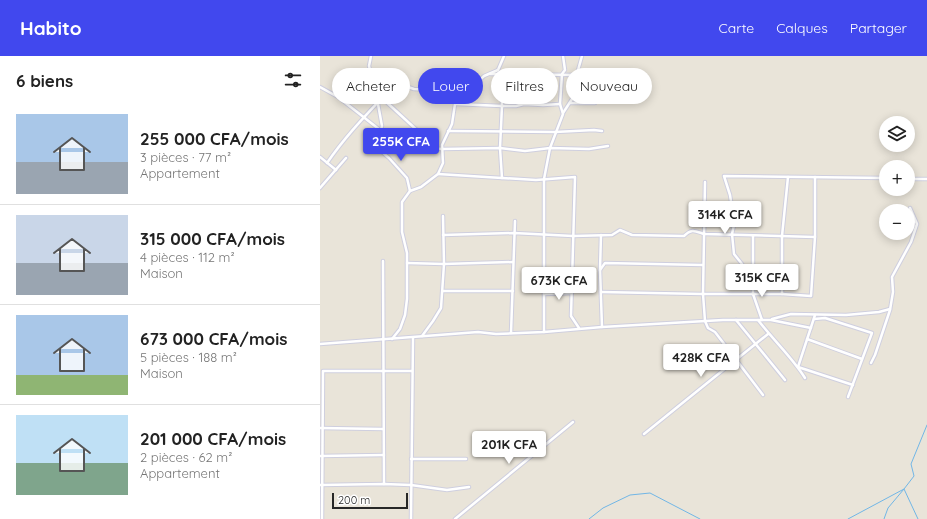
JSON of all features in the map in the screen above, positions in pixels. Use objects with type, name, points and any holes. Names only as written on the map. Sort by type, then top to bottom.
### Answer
[{"type":"street","points":[[370,68],[371,56]]},
{"type":"street","points":[[483,77],[498,70],[504,56]]},
{"type":"street","points":[[563,56],[565,70],[562,74],[560,104],[563,114]]},
{"type":"street","points":[[578,68],[582,56]]},
{"type":"street","points":[[558,74],[566,75]]},
{"type":"street","points":[[320,87],[338,97],[394,141],[405,146],[442,149],[500,148],[525,151],[550,148],[589,149],[608,146]]},
{"type":"street","points":[[327,163],[340,144],[363,116],[376,104]]},
{"type":"street","points":[[377,104],[382,131],[373,144],[389,158],[407,178],[410,191]]},
{"type":"street","points":[[389,104],[420,133]]},
{"type":"street","points":[[392,339],[400,329],[405,315],[407,253],[402,232],[402,202],[410,191],[421,187],[438,174],[443,163],[442,145],[452,124],[455,104],[516,106],[524,104],[560,104]]},
{"type":"street","points":[[544,332],[544,179],[550,148],[555,132],[568,104]]},
{"type":"street","points":[[502,106],[500,148],[502,178]]},
{"type":"street","points":[[448,131],[602,131]]},
{"type":"street","points":[[320,157],[336,170]]},
{"type":"street","points":[[320,188],[346,158]]},
{"type":"street","points":[[438,174],[544,179],[575,177],[572,316],[579,328]]},
{"type":"street","points":[[754,278],[746,272],[734,254],[732,204],[724,176],[879,178]]},
{"type":"street","points":[[782,294],[782,236],[788,177]]},
{"type":"street","points":[[601,292],[782,294],[811,296],[815,236],[815,177]]},
{"type":"street","points":[[915,179],[927,179]]},
{"type":"street","points":[[705,182],[703,265],[705,321],[708,328],[715,332],[763,395]]},
{"type":"street","points":[[421,336],[441,308],[444,264],[443,216]]},
{"type":"street","points":[[915,219],[917,224],[915,230]]},
{"type":"street","points":[[511,333],[515,221]]},
{"type":"street","points":[[443,235],[514,233],[574,236],[612,235],[620,230],[632,235],[684,236],[689,231],[693,231],[704,234],[815,236]]},
{"type":"street","points":[[601,235],[600,270],[602,327]]},
{"type":"street","points":[[754,236],[753,294],[762,320]]},
{"type":"street","points":[[871,363],[888,319],[893,292],[892,277],[912,240]]},
{"type":"street","points":[[383,261],[384,484]]},
{"type":"street","points":[[407,264],[513,262]]},
{"type":"street","points":[[600,270],[605,263],[703,265]]},
{"type":"street","points":[[443,291],[513,291]]},
{"type":"street","points":[[544,294],[572,293]]},
{"type":"street","points":[[771,320],[791,314],[846,315],[890,309]]},
{"type":"street","points":[[798,367],[815,315]]},
{"type":"street","points":[[814,318],[826,318],[872,332],[848,397]]},
{"type":"street","points":[[736,320],[785,380]]},
{"type":"street","points":[[757,320],[798,367],[805,378]]},
{"type":"street","points":[[320,344],[478,332],[496,334],[544,332],[579,328],[705,321],[771,320],[811,328]]},
{"type":"street","points":[[644,434],[768,334]]},
{"type":"street","points":[[411,519],[413,338]]},
{"type":"street","points":[[808,340],[862,358]]},
{"type":"street","points":[[798,367],[853,385]]},
{"type":"street","points":[[322,519],[321,428],[323,371],[412,371]]},
{"type":"street","points":[[454,519],[574,422]]},
{"type":"street","points":[[321,428],[384,429]]},
{"type":"street","points":[[321,456],[384,455]]},
{"type":"street","points":[[411,459],[466,459]]},
{"type":"street","points":[[321,485],[411,485],[447,490],[469,487]]},
{"type":"waterway","points":[[848,519],[904,489],[914,476],[911,464],[927,425]]},
{"type":"waterway","points":[[884,519],[888,508],[904,489],[918,519]]},
{"type":"waterway","points":[[589,519],[603,508],[630,495],[650,493],[700,519]]}]
